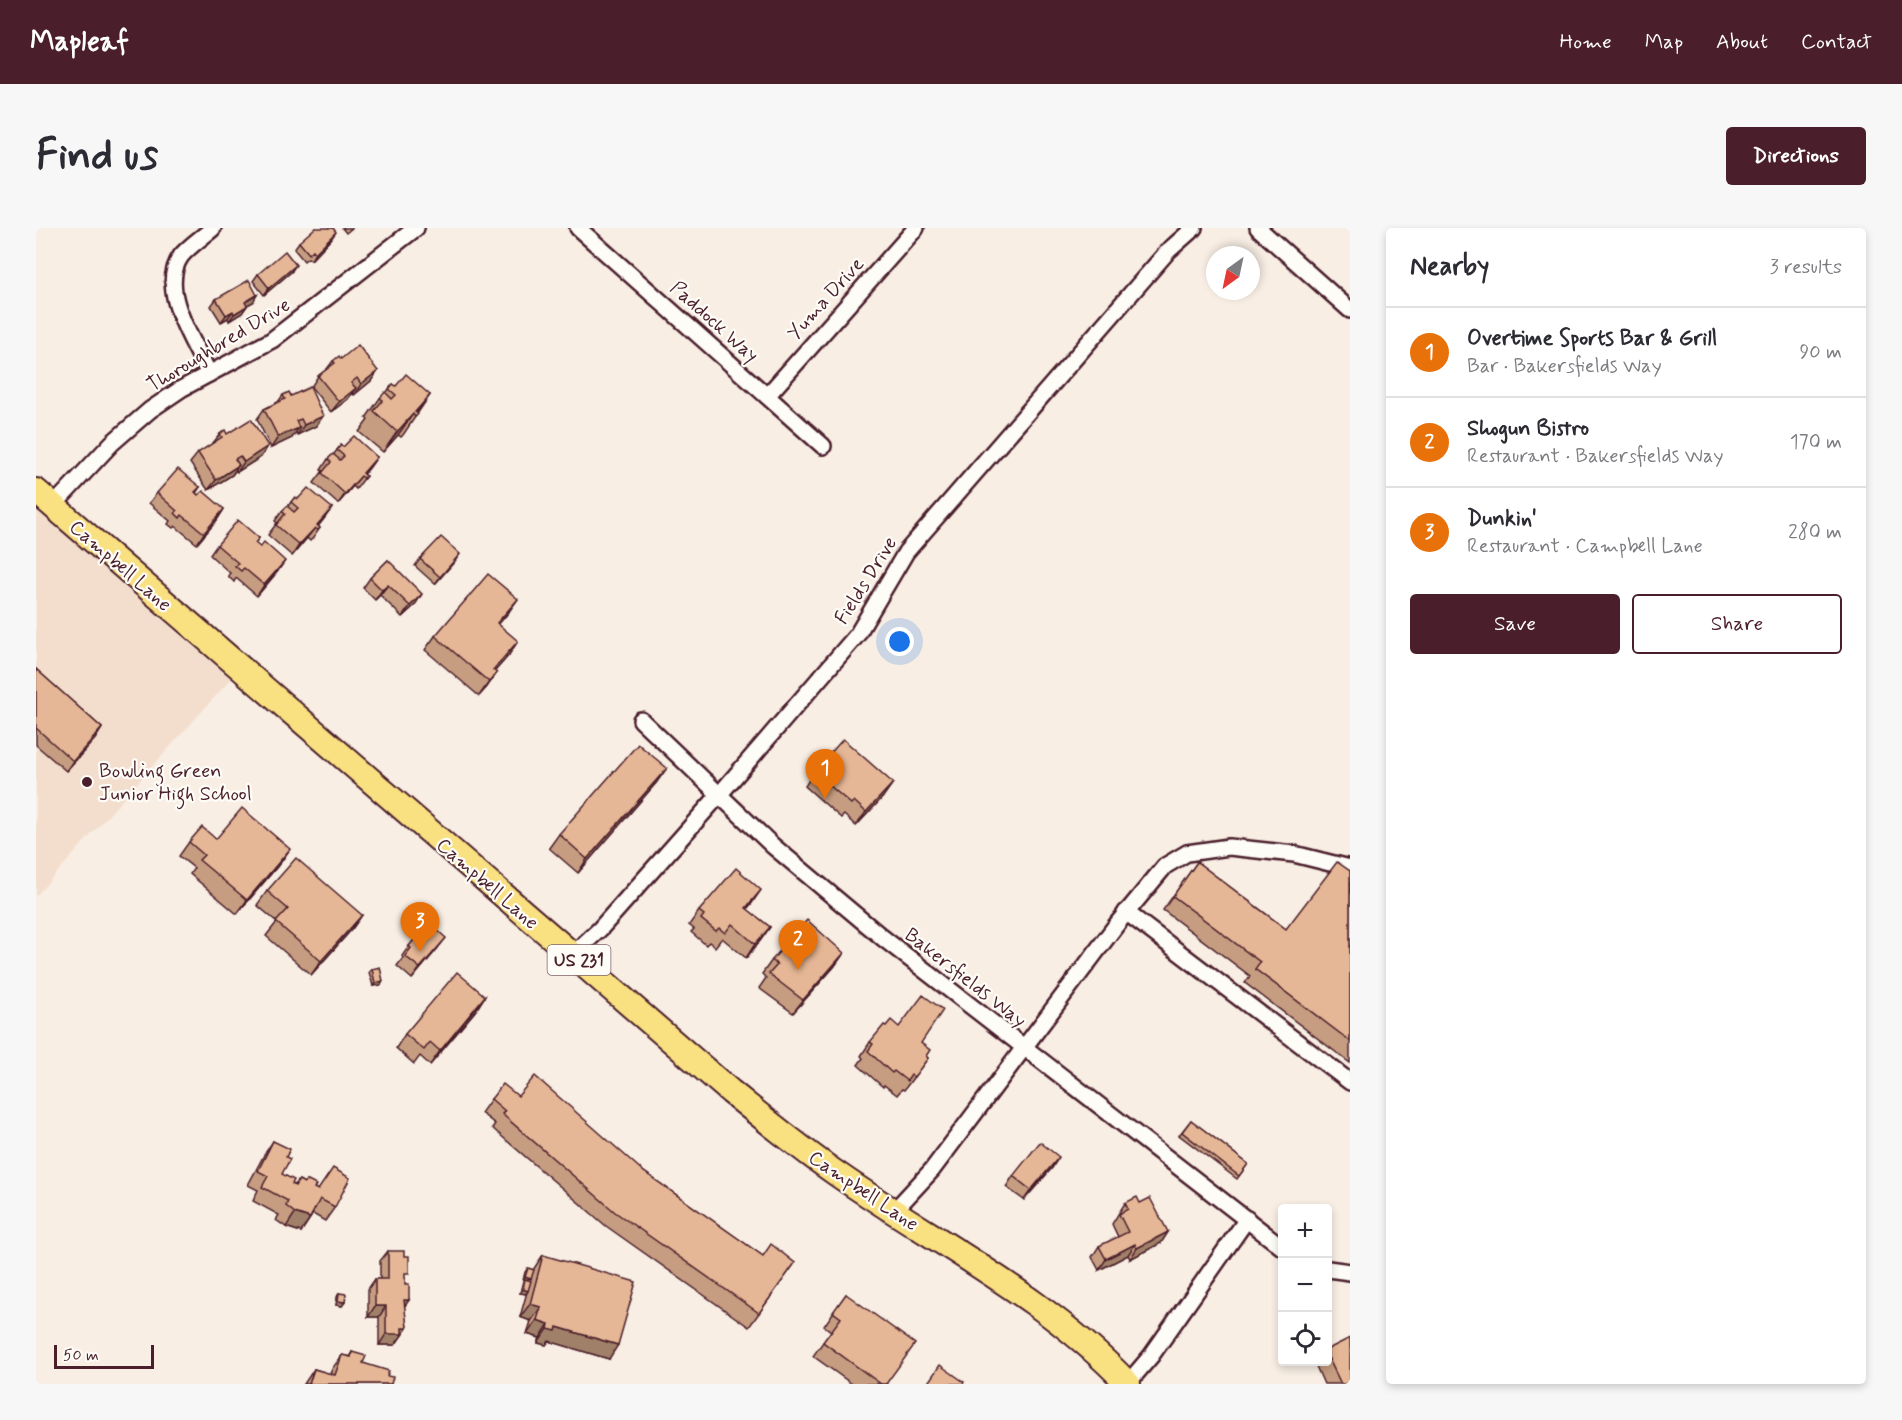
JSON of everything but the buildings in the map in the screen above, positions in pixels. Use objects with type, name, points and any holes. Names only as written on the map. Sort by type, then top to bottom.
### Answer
[{"type":"main road","name":"Campbell Lane","points":[[44,498],[791,1140],[1052,1315],[1096,1351],[1128,1384]]},
{"type":"street","points":[[209,374],[174,294],[173,273],[181,256],[213,228]]},
{"type":"street","name":"Thoroughbred Drive","points":[[44,498],[136,421],[182,389],[272,340],[416,228]]},
{"type":"street","name":"Paddock Way","points":[[579,228],[823,446]]},
{"type":"street","name":"Yuma Drive","points":[[767,396],[915,228]]},
{"type":"street","name":"Fields Drive","points":[[572,954],[600,929],[857,635],[906,552],[1168,251],[1194,228]]},
{"type":"street","points":[[1258,228],[1350,310]]},
{"type":"street","name":"Bakersfields Way","points":[[641,720],[773,846],[855,916],[1278,1245]]},
{"type":"street","points":[[894,1211],[932,1170],[1126,912],[1165,866],[1187,853],[1200,849],[1260,849],[1293,854],[1350,868]]},
{"type":"street","points":[[1126,912],[1350,1082]]},
{"type":"street","points":[[1128,1384],[1164,1338],[1247,1219]]},
{"type":"street","points":[[1332,1270],[1350,1272]]},
{"type":"shaded area","name":"Bowling Green Junior High School","points":[[36,491],[240,669],[36,896]]},
{"type":"place","name":"Bowling Green Junior High School","points":[[87,782]]},
{"type":"place","name":"Overtime Sports Bar & Grill","points":[[825,799]]},
{"type":"place","name":"Dunkin'","points":[[420,952]]},
{"type":"place","name":"Shogun Bistro","points":[[798,970]]}]
